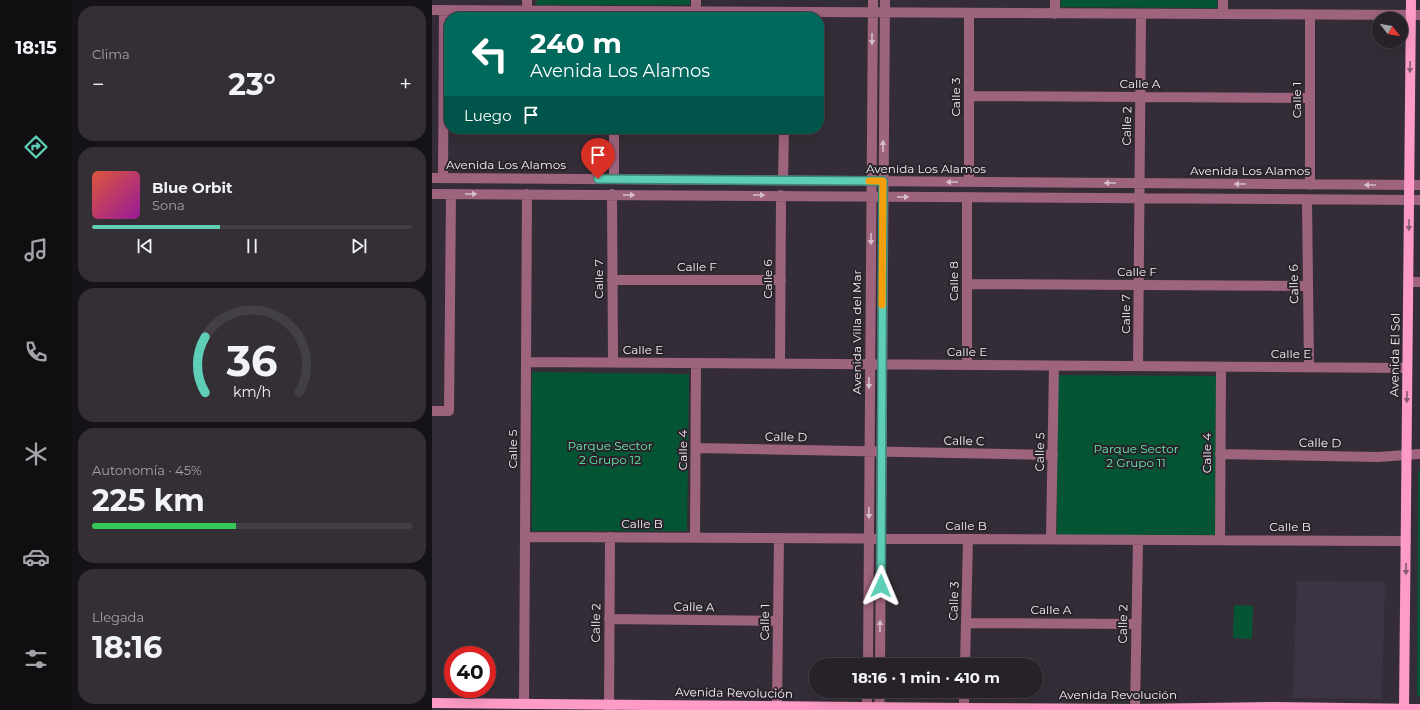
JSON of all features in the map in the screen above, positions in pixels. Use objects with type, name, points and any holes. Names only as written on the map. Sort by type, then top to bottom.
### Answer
[{"type":"main road","name":"Avenida El Sol","points":[[1404,710],[1409,185],[1415,15],[1411,0]]},
{"type":"main road","name":"Avenida Revolución","points":[[432,703],[609,707],[777,706],[879,709],[964,708],[1135,710],[1275,707],[1420,710]]},
{"type":"street","points":[[527,0],[527,11]]},
{"type":"street","points":[[696,0],[696,12]]},
{"type":"street","name":"Avenida Villa del Mar","points":[[873,0],[869,364],[881,538],[880,658]]},
{"type":"street","name":"Avenida Villa del Mar","points":[[868,658],[869,538],[881,364],[885,0]]},
{"type":"street","points":[[1055,0],[1055,14]]},
{"type":"street","points":[[1223,0],[1223,14]]},
{"type":"street","points":[[432,10],[556,12]]},
{"type":"street","points":[[824,13],[884,12],[1415,15]]},
{"type":"street","name":"Calle 3","points":[[969,13],[969,182]]},
{"type":"street","name":"Calle 2","points":[[1140,191],[1142,14]]},
{"type":"street","name":"Calle 1","points":[[1310,15],[1310,184]]},
{"type":"street","name":"Calle A","points":[[969,96],[1310,98]]},
{"type":"street","points":[[443,178],[445,134]]},
{"type":"street","points":[[614,134],[614,179]]},
{"type":"street","points":[[783,180],[784,134]]},
{"type":"street","name":"Avenida Los Alamos","points":[[432,178],[969,182],[1307,200],[1420,200]]},
{"type":"street","name":"Avenida Los Alamos","points":[[432,194],[966,197],[1310,184],[1420,185]]},
{"type":"street","name":"Calle 7","points":[[1138,366],[1140,191]]},
{"type":"street","points":[[432,411],[449,411],[450,194]]},
{"type":"street","name":"Calle 5","points":[[524,704],[527,194]]},
{"type":"street","name":"Calle 7","points":[[612,194],[613,362]]},
{"type":"street","name":"Calle 6","points":[[780,364],[781,195]]},
{"type":"street","name":"Calle 8","points":[[966,197],[967,365]]},
{"type":"street","name":"Calle 6","points":[[1307,200],[1309,368]]},
{"type":"street","name":"Calle F","points":[[612,280],[781,280]]},
{"type":"street","points":[[1408,282],[1420,282]]},
{"type":"street","name":"Calle F","points":[[967,284],[1307,286]]},
{"type":"street","name":"Calle E","points":[[526,362],[1407,368]]},
{"type":"street","name":"Calle 4","points":[[695,537],[696,363]]},
{"type":"street","name":"Calle 5","points":[[1051,539],[1054,366]]},
{"type":"street","name":"Calle 4","points":[[1220,540],[1221,367]]},
{"type":"street","name":"Calle D","points":[[696,448],[875,452]]},
{"type":"street","name":"Calle C","points":[[875,452],[1053,455]]},
{"type":"street","name":"Calle D","points":[[1220,454],[1378,457],[1420,454]]},
{"type":"street","name":"Calle B","points":[[526,537],[1406,541]]},
{"type":"street","name":"Calle 2","points":[[609,707],[610,537]]},
{"type":"street","name":"Calle 1","points":[[777,706],[779,538]]},
{"type":"street","name":"Calle 3","points":[[965,658],[968,539]]},
{"type":"street","name":"Calle 2","points":[[1135,710],[1138,540]]},
{"type":"street","name":"Calle A","points":[[609,620],[778,621]]},
{"type":"street","name":"Calle A","points":[[966,623],[1136,624]]},
{"type":"street","points":[[879,709],[880,698]]},
{"type":"street","points":[[964,698],[964,708]]},
{"type":"shaded area","points":[[1297,581],[1385,582],[1382,699],[1293,698]]},
{"type":"green space","points":[[537,0],[690,0],[690,5],[536,5]]},
{"type":"green space","points":[[1061,0],[1217,0],[1217,8],[1060,7]]},
{"type":"green space","name":"Parque Sector 2 Grupo 12","points":[[532,372],[689,374],[687,531],[532,531]]},
{"type":"green space","name":"Parque Sector 2 Grupo 11","points":[[1057,375],[1216,376],[1215,535],[1057,535]]},
{"type":"green space","points":[[1420,469],[1420,698],[1417,694],[1417,687],[1418,472]]},
{"type":"green space","points":[[1234,605],[1253,606],[1252,639],[1233,638]]},
{"type":"slow traffic","points":[[869,181],[883,181],[882,305]]},
{"type":"route","points":[[598,179],[883,181],[881,586]]}]
